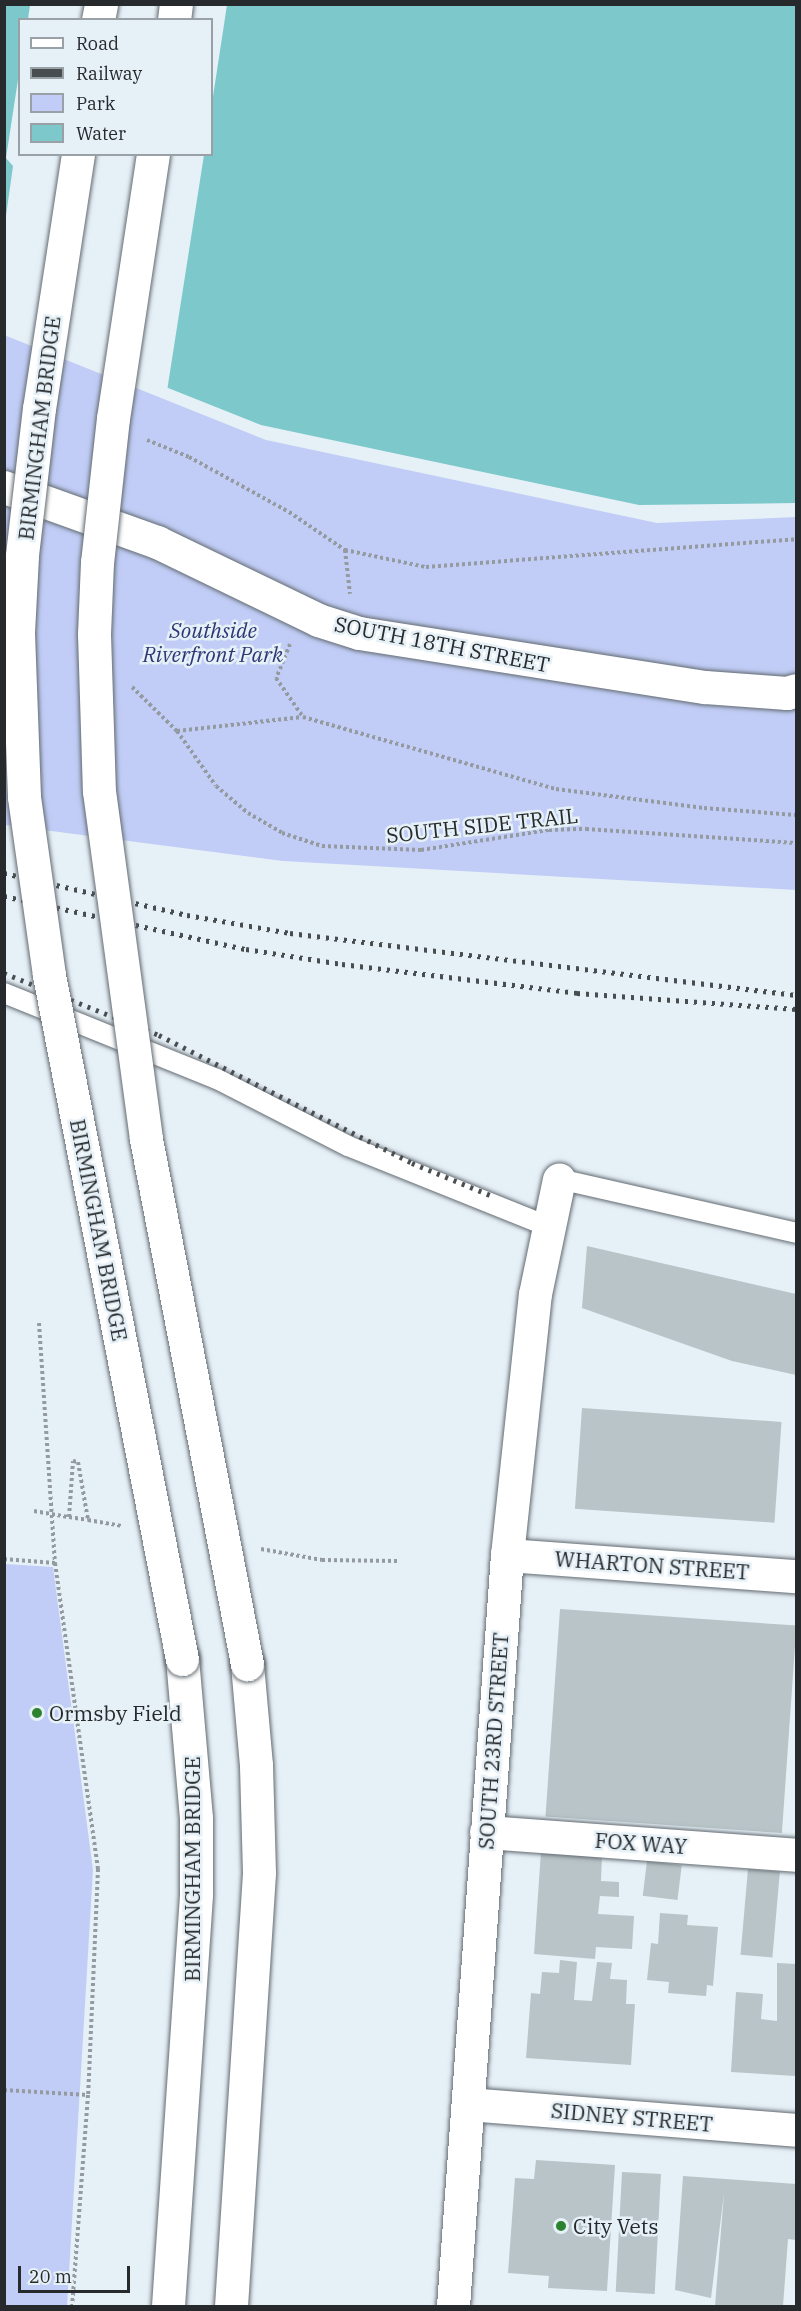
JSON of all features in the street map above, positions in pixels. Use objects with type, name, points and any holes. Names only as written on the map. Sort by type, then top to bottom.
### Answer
[{"type":"main road","name":"BIRMINGHAM BRIDGE","points":[[78,156],[39,408],[22,556],[18,633],[24,797],[49,975],[182,1659],[195,1797],[196,1894],[168,2307]]},
{"type":"main road","points":[[153,156],[113,418],[97,562],[94,634],[99,791],[146,1139],[247,1664],[256,1765],[259,1874],[231,2307]]},
{"type":"main road","name":"SOUTH 18TH STREET","points":[[4,487],[157,542],[318,620],[358,633],[705,687],[787,693],[796,690]]},
{"type":"main road","name":"SOUTH 23RD STREET","points":[[453,2307],[507,1555],[535,1294],[547,1226],[559,1179]]},
{"type":"main road","name":"WHARTON STREET","points":[[507,1555],[796,1576]]},
{"type":"main road","name":"FOX WAY","points":[[486,1832],[796,1855]]},
{"type":"main road","name":"SIDNEY STREET","points":[[468,2104],[796,2130]]},
{"type":"lane","points":[[4,993],[217,1079],[348,1146],[547,1226]]},
{"type":"lane","points":[[559,1179],[796,1233]]},
{"type":"path","points":[[145,439],[189,457],[289,512],[345,550],[426,567],[796,539]]},
{"type":"path","points":[[345,550],[351,605]]},
{"type":"path","points":[[292,640],[276,678],[303,717]]},
{"type":"path","name":"SOUTH SIDE TRAIL","points":[[127,682],[177,731],[216,786],[248,813],[282,833],[322,846],[421,849],[549,830],[586,829],[796,843]]},
{"type":"path","points":[[177,731],[303,717],[556,789],[704,808],[796,815]]},
{"type":"path","points":[[39,1323],[55,1563],[98,1869],[88,2095],[72,2307]]},
{"type":"path","points":[[69,1517],[88,1520]]},
{"type":"path","points":[[4,1559],[55,1563]]},
{"type":"path","points":[[4,2090],[88,2095]]},
{"type":"green space","name":"Southside Riverfront Park","points":[[4,335],[266,440],[657,523],[796,517],[796,890],[283,861],[5,825]]},
{"type":"green space","points":[[5,1564],[53,1567],[93,1870],[67,2306],[5,2306]]},
{"type":"water","points":[[4,5],[796,5],[796,503],[639,505],[261,425],[5,323]]},
{"type":"pier","points":[[30,5],[227,5],[213,96],[213,18],[28,18]]},
{"type":"pier","points":[[18,80],[18,156],[204,156],[167,391],[4,326],[5,223],[13,166],[6,158]]},
{"type":"building","points":[[587,1246],[796,1294],[796,1375],[732,1361],[582,1308]]},
{"type":"building","points":[[582,1408],[782,1422],[774,1523],[575,1509]]},
{"type":"building","points":[[560,1609],[796,1626],[782,1833],[545,1816]]},
{"type":"building","points":[[541,1851],[602,1855],[601,1881],[619,1882],[619,1897],[600,1896],[598,1914],[634,1916],[632,1949],[596,1947],[595,1959],[534,1954]]},
{"type":"building","points":[[647,1861],[682,1865],[677,1900],[643,1896]]},
{"type":"building","points":[[748,1869],[780,1872],[772,1957],[741,1955]]},
{"type":"building","points":[[660,1913],[688,1915],[687,1925],[718,1927],[713,1986],[707,1985],[706,1996],[668,1993],[669,1982],[647,1980],[651,1943],[658,1944]]},
{"type":"building","points":[[560,1960],[577,1962],[574,2000],[592,2001],[597,1962],[612,1963],[610,1979],[627,1980],[626,2004],[635,2004],[631,2065],[526,2058],[531,1993],[540,1994],[542,1972],[559,1973]]},
{"type":"building","points":[[777,1963],[796,1964],[796,2076],[731,2072],[736,1992],[763,1994],[761,2019],[777,2021]]},
{"type":"building","name":"City Vets","points":[[536,2160],[615,2165],[607,2291],[548,2288],[549,2276],[508,2273],[515,2178],[534,2179]]},
{"type":"building","points":[[622,2172],[661,2174],[655,2294],[616,2292]]},
{"type":"building","points":[[683,2176],[796,2184],[796,2240],[788,2239],[783,2306],[715,2306],[724,2193],[711,2298],[675,2290]]},
{"type":"railway","points":[[4,873],[187,915],[290,933],[796,995]]},
{"type":"railway","points":[[4,896],[246,949],[342,964],[577,993],[796,1009]]},
{"type":"railway","points":[[4,973],[159,1035],[412,1163],[495,1197]]},
{"type":"place","name":"Ormsby Field","points":[[37,1713]]},
{"type":"place","name":"City Vets","points":[[561,2226]]}]
